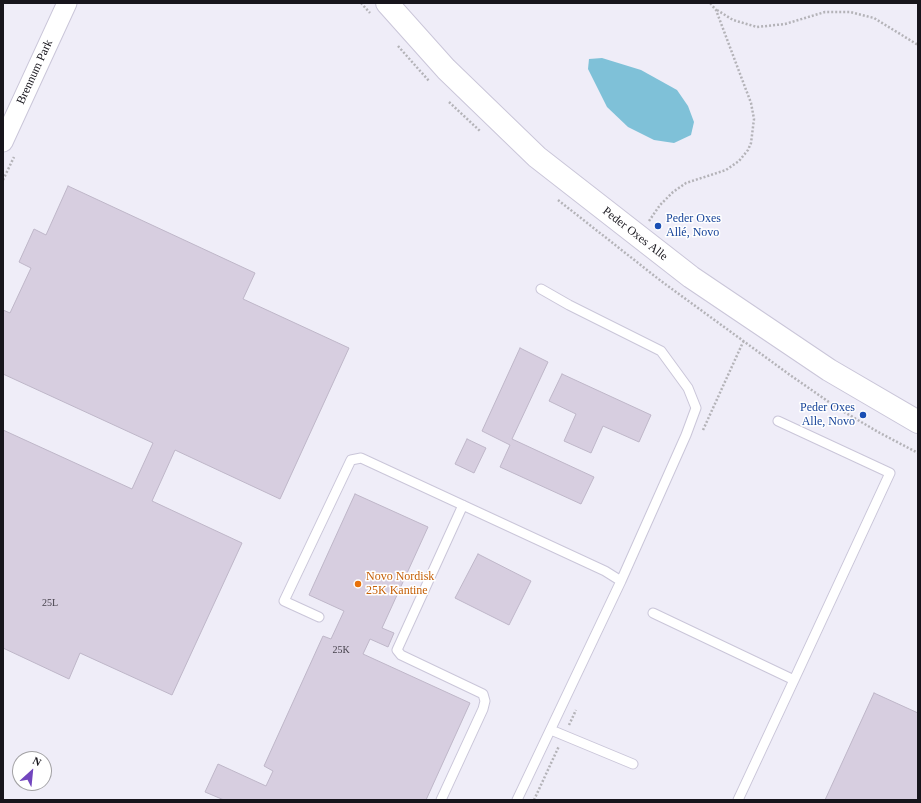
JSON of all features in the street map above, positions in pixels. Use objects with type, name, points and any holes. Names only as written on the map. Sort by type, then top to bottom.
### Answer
[{"type":"street","name":"Brennum Park","points":[[3,142],[67,3]]},
{"type":"street","name":"Peder Oxes Alle","points":[[387,3],[446,69],[537,157],[633,246],[691,277],[822,366],[918,422]]},
{"type":"lane","points":[[517,800],[621,581],[686,435],[696,408],[688,388],[661,351],[570,305],[542,289]]},
{"type":"lane","points":[[738,800],[890,473],[778,421]]},
{"type":"lane","points":[[319,617],[284,600],[351,460],[361,458],[605,571],[621,581]]},
{"type":"lane","points":[[441,800],[486,701],[483,694],[401,655],[397,650],[463,505]]},
{"type":"lane","points":[[653,614],[794,680]]},
{"type":"lane","points":[[551,730],[633,764]]},
{"type":"path","points":[[710,3],[716,10],[733,20],[757,27],[785,24],[825,12],[850,12],[874,18],[918,45]]},
{"type":"path","points":[[633,246],[660,205],[673,192],[686,183],[726,170],[739,161],[751,143],[754,119],[751,104],[716,10]]},
{"type":"shaded area","points":[[3,3],[918,3],[918,800],[3,800]]},
{"type":"water","points":[[602,58],[641,70],[677,90],[688,106],[694,122],[691,135],[674,143],[654,140],[628,127],[607,107],[588,69],[589,59]]},
{"type":"building","points":[[68,186],[255,273],[243,299],[349,348],[280,499],[175,450],[152,501],[242,543],[172,695],[80,653],[69,679],[3,648],[3,430],[132,489],[153,443],[3,374],[3,310],[10,313],[31,268],[19,262],[34,229],[46,235]]},
{"type":"building","points":[[520,348],[548,362],[512,439],[594,477],[581,504],[500,467],[510,445],[482,431]]},
{"type":"building","points":[[562,374],[651,415],[639,442],[603,426],[591,453],[564,441],[576,414],[549,401]]},
{"type":"building","points":[[467,439],[486,448],[474,473],[455,464]]},
{"type":"building","points":[[355,494],[428,527],[382,628],[394,633],[388,647],[370,639],[363,654],[470,703],[426,800],[224,800],[205,792],[218,764],[266,786],[273,771],[264,766],[323,636],[331,639],[344,611],[309,595]]},
{"type":"building","points":[[478,554],[531,581],[509,625],[455,598]]},
{"type":"building","points":[[874,693],[918,713],[918,800],[825,800]]},
{"type":"place","name":"Peder Oxes Allé, Novo","points":[[658,226]]},
{"type":"place","name":"Peder Oxes Alle, Novo","points":[[863,415]]},
{"type":"place","name":"Novo Nordisk 25K Kantine","points":[[358,584]]}]
